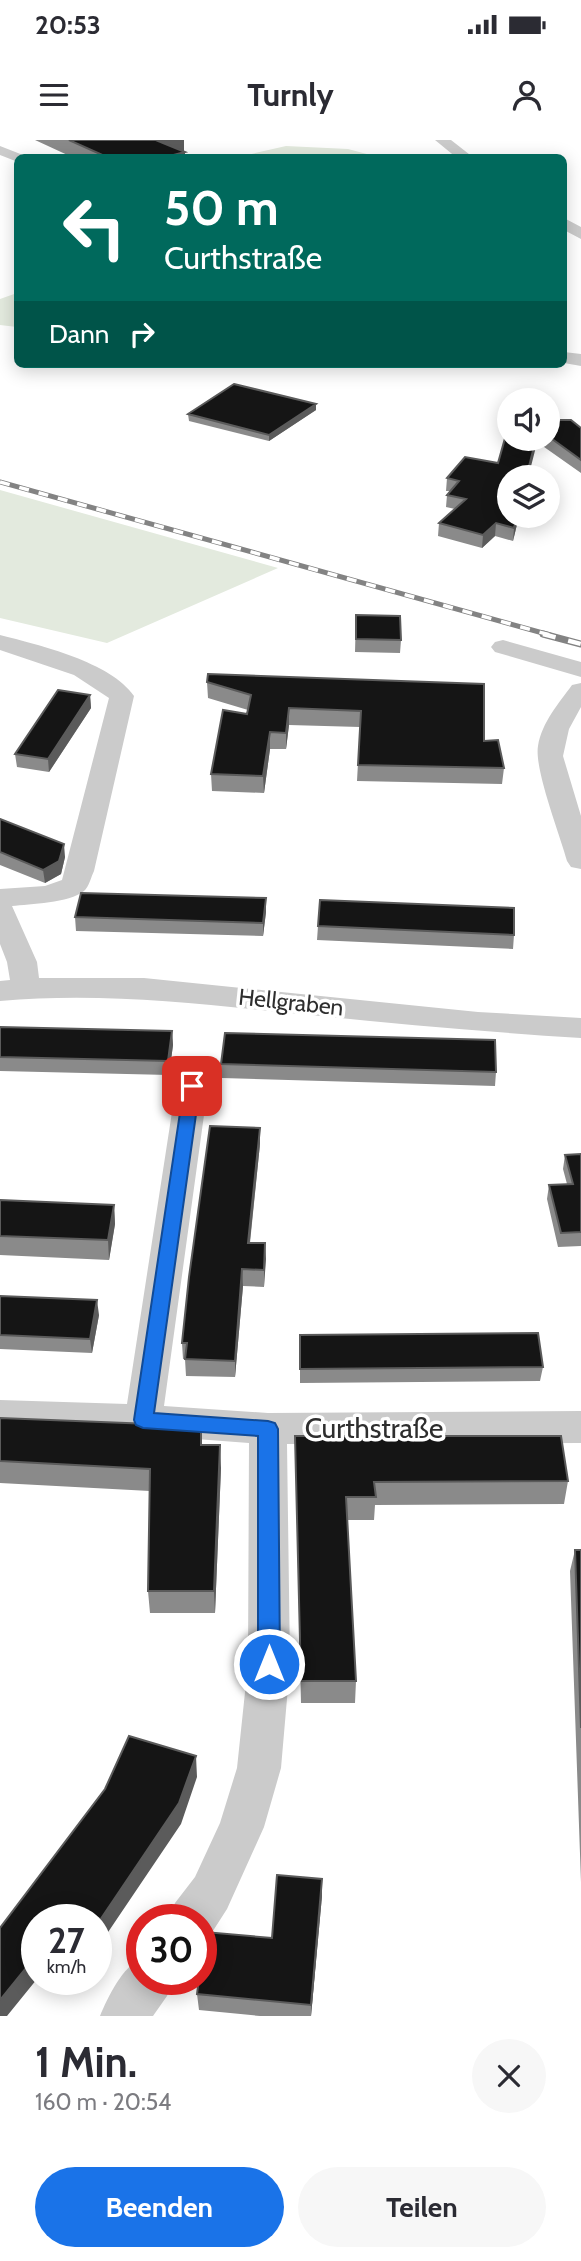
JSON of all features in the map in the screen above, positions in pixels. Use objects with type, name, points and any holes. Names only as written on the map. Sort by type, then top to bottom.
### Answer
[{"type":"street","points":[[442,140],[461,154]]},
{"type":"street","points":[[0,642],[88,673],[114,687],[122,696],[80,871],[73,886],[47,894],[0,898]]},
{"type":"street","points":[[503,647],[581,670]]},
{"type":"street","points":[[581,690],[557,723],[551,738],[550,756],[581,861]]},
{"type":"street","points":[[0,909],[22,962],[13,989]]},
{"type":"street","name":"Hellgraben","points":[[13,989],[97,986],[144,988],[478,1021],[581,1028]]},
{"type":"street","points":[[143,1420],[192,1086]]},
{"type":"street","name":"Curthstraße","points":[[0,1415],[143,1420],[268,1429],[581,1427]]},
{"type":"street","points":[[203,1904],[241,1827],[259,1768],[269,1664],[268,1429]]},
{"type":"street","points":[[124,2016],[139,1995]]},
{"type":"shaded area","points":[[286,146],[348,149],[367,154],[251,154]]},
{"type":"shaded area","points":[[14,294],[14,327],[0,325],[0,299]]},
{"type":"shaded area","points":[[0,490],[278,568],[107,643],[0,618]]},
{"type":"building","points":[[69,140],[162,140],[158,141],[185,152],[177,154],[100,154]]},
{"type":"building","points":[[234,384],[316,404],[269,435],[188,414]]},
{"type":"building","points":[[560,420],[571,420],[581,428],[581,460],[560,445]]},
{"type":"building","points":[[501,451],[533,451],[529,465],[497,465],[497,523],[483,535],[439,523],[466,499],[447,495],[459,481],[447,478],[465,457],[498,463]]},
{"type":"building","points":[[356,615],[400,616],[401,640],[356,639]]},
{"type":"building","points":[[208,674],[484,684],[484,741],[498,740],[504,768],[358,765],[361,711],[289,708],[286,733],[270,732],[263,776],[211,774],[223,710],[247,714],[251,695],[207,682]]},
{"type":"building","points":[[58,690],[90,695],[48,759],[15,754]]},
{"type":"building","points":[[0,819],[64,844],[59,861],[43,870],[0,852]]},
{"type":"building","points":[[81,893],[266,898],[263,923],[75,917]]},
{"type":"building","points":[[320,900],[514,908],[514,935],[318,926]]},
{"type":"building","points":[[0,1027],[172,1031],[168,1061],[0,1057]]},
{"type":"building","points":[[225,1033],[495,1040],[496,1072],[221,1064]]},
{"type":"building","points":[[210,1126],[260,1128],[248,1243],[265,1243],[264,1270],[242,1269],[235,1361],[185,1359],[187,1343],[182,1343]]},
{"type":"building","points":[[581,1154],[581,1232],[561,1233],[549,1185],[573,1184],[565,1155]]},
{"type":"building","points":[[0,1200],[114,1205],[108,1240],[0,1236]]},
{"type":"building","points":[[0,1296],[97,1300],[90,1339],[0,1335]]},
{"type":"building","points":[[538,1333],[543,1367],[300,1369],[300,1335]]},
{"type":"building","points":[[0,1418],[201,1426],[201,1445],[220,1445],[214,1591],[148,1591],[150,1469],[0,1461]]},
{"type":"building","points":[[295,1436],[561,1436],[568,1481],[374,1482],[376,1497],[346,1497],[356,1681],[301,1681]]},
{"type":"building","points":[[575,1550],[581,1550],[581,1728]]},
{"type":"building","points":[[129,1736],[196,1756],[179,1803],[111,1904],[21,1904],[21,1974],[0,2000],[0,1928],[105,1789]]},
{"type":"building","points":[[277,1875],[322,1879],[311,2005],[207,1995],[217,1995],[217,1933],[272,1938]]},
{"type":"railway","points":[[0,482],[550,635]]},
{"type":"railway","points":[[543,634],[581,644]]},
{"type":"route","points":[[192,1086],[143,1420],[268,1429],[269,1664]]}]
